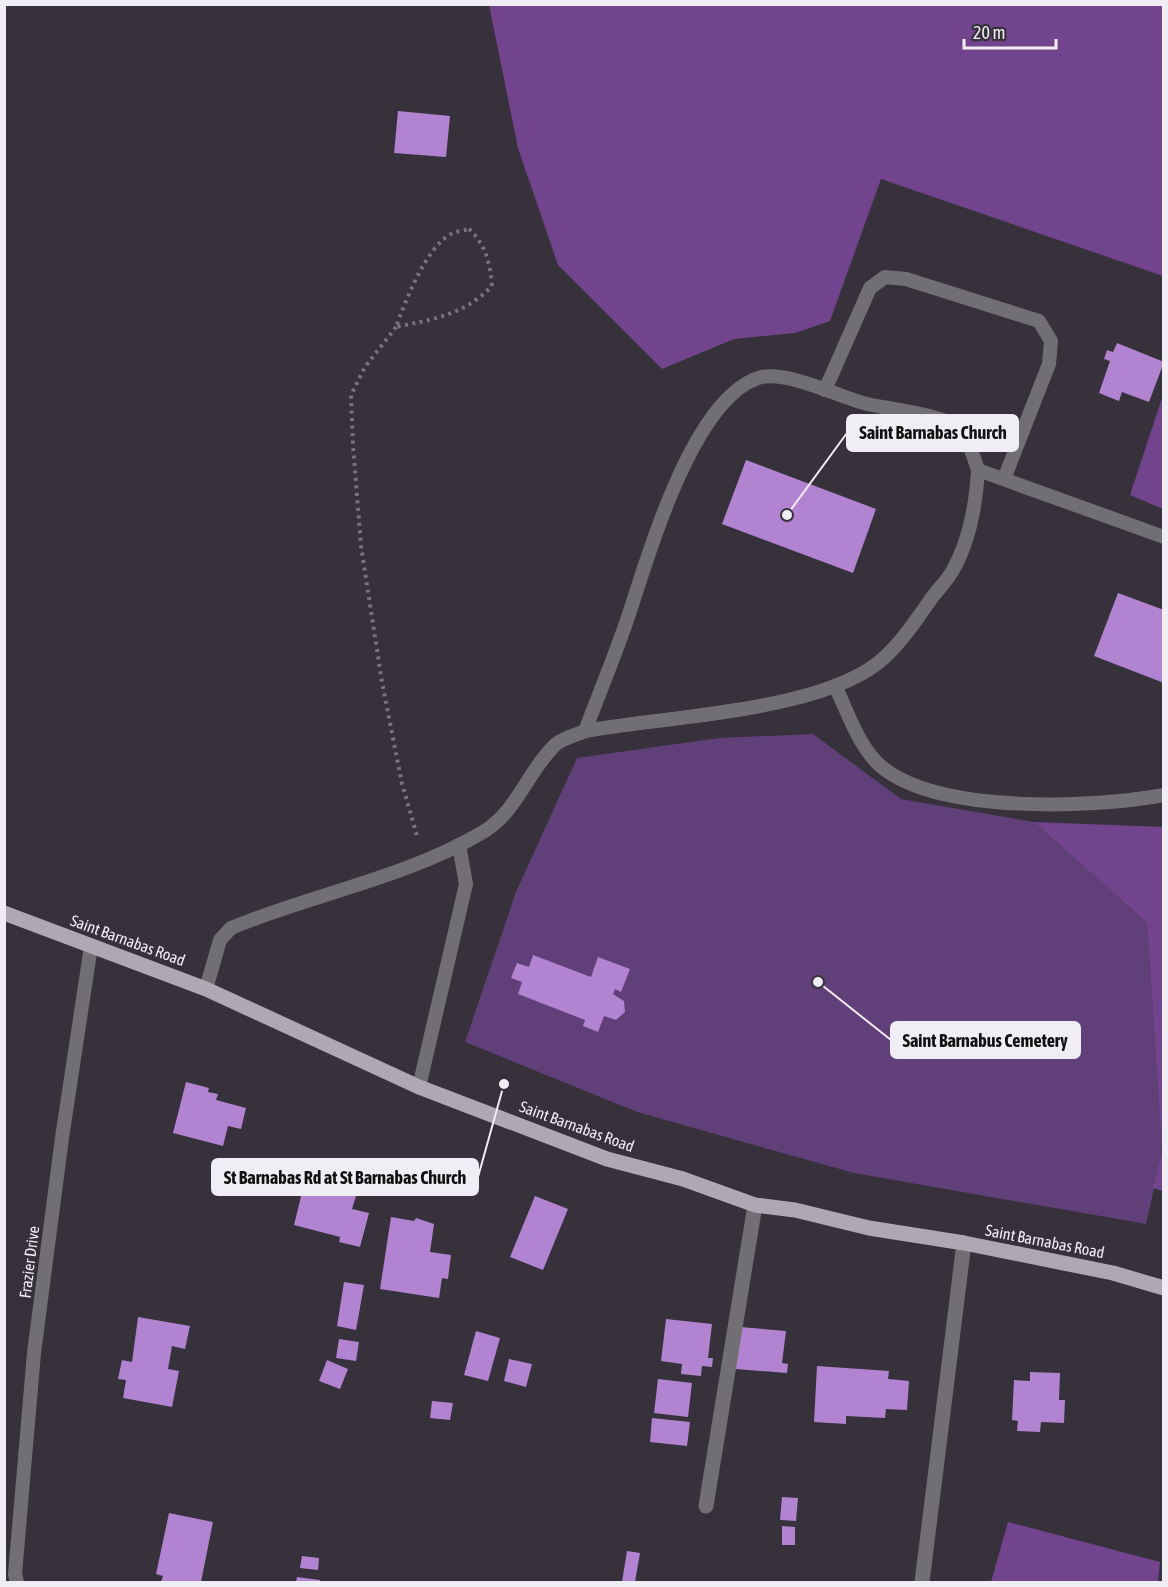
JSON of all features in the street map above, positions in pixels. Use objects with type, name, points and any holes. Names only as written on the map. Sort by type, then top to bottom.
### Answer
[{"type":"main road","name":"Saint Barnabas Road","points":[[4,913],[206,989],[419,1087],[607,1159],[683,1179],[755,1205],[795,1210],[869,1228],[964,1243],[1113,1273],[1164,1288]]},
{"type":"street","points":[[706,1506],[755,1205]]},
{"type":"street","points":[[922,1582],[964,1243]]},
{"type":"lane","points":[[825,390],[870,288],[885,277],[906,279],[1039,321],[1051,341],[1049,364],[1004,480]]},
{"type":"lane","points":[[206,989],[220,940],[231,928],[424,860],[486,830],[514,804],[545,756],[558,742],[585,731],[788,701],[836,686],[862,673],[885,657],[951,573],[961,556],[976,503],[978,470],[966,440],[955,426],[919,414],[848,399],[785,378],[759,377],[728,398],[701,434],[669,498],[585,731]]},
{"type":"lane","points":[[978,470],[1164,537]]},
{"type":"lane","points":[[836,686],[862,742],[882,767],[901,780],[920,787],[970,800],[1042,804],[1110,803],[1164,795]]},
{"type":"lane","points":[[419,1087],[466,884],[459,845]]},
{"type":"lane","name":"Frazier Drive","points":[[18,1582],[15,1574],[34,1353],[62,1138],[91,946]]},
{"type":"path","points":[[396,327],[460,310],[476,302],[492,286],[491,266],[482,241],[469,229],[450,234],[438,245],[407,297],[396,327],[365,367],[351,395],[362,546],[382,682],[402,784],[424,860]]},
{"type":"shaded area","points":[[489,5],[1163,5],[1163,276],[881,179],[830,321],[795,333],[734,339],[662,369],[558,265],[518,148]]},
{"type":"shaded area","points":[[1163,395],[1164,509],[1130,495]]},
{"type":"shaded area","points":[[813,734],[901,799],[1034,822],[1147,923],[1162,1152],[1146,1224],[854,1173],[637,1112],[465,1042],[516,892],[577,758],[719,738]]},
{"type":"shaded area","points":[[1034,822],[1163,827],[1163,1191],[1153,1188],[1162,1152],[1147,923]]},
{"type":"shaded area","points":[[1008,1522],[1160,1562],[1158,1582],[991,1582]]},
{"type":"building","points":[[398,111],[450,116],[446,157],[394,153]]},
{"type":"building","points":[[1117,343],[1164,362],[1149,402],[1122,392],[1119,401],[1099,393],[1110,361],[1104,359],[1107,350],[1113,352]]},
{"type":"building","points":[[746,460],[876,509],[853,573],[722,524]]},
{"type":"building","points":[[1118,593],[1164,610],[1164,683],[1094,656]]},
{"type":"building","points":[[533,955],[591,977],[598,957],[630,969],[621,992],[615,989],[613,994],[624,1001],[625,1012],[616,1020],[604,1016],[598,1032],[583,1026],[585,1020],[518,994],[522,982],[511,978],[517,963],[529,967]]},
{"type":"building","points":[[186,1082],[209,1088],[208,1092],[218,1094],[216,1100],[246,1108],[241,1129],[228,1126],[223,1146],[173,1133]]},
{"type":"building","points":[[307,1172],[330,1177],[331,1173],[361,1180],[352,1209],[369,1213],[360,1247],[339,1242],[340,1237],[294,1225]]},
{"type":"building","points":[[535,1196],[568,1209],[543,1270],[510,1257]]},
{"type":"building","points":[[391,1217],[414,1221],[416,1218],[434,1224],[430,1252],[451,1255],[448,1279],[442,1278],[439,1298],[380,1289]]},
{"type":"building","points":[[344,1282],[364,1285],[356,1330],[337,1326]]},
{"type":"building","points":[[138,1317],[190,1326],[185,1349],[172,1346],[168,1369],[179,1371],[172,1407],[123,1398],[126,1380],[118,1379],[122,1360],[132,1362]]},
{"type":"building","points":[[666,1319],[712,1324],[708,1358],[713,1358],[712,1367],[702,1366],[701,1376],[681,1374],[682,1364],[661,1361]]},
{"type":"building","points":[[740,1327],[786,1331],[782,1363],[788,1364],[787,1373],[735,1369]]},
{"type":"building","points":[[476,1331],[500,1338],[488,1381],[464,1375]]},
{"type":"building","points":[[339,1339],[359,1342],[356,1361],[336,1358]]},
{"type":"building","points":[[509,1359],[532,1364],[526,1387],[504,1381]]},
{"type":"building","points":[[327,1360],[348,1369],[340,1389],[319,1381]]},
{"type":"building","points":[[817,1366],[889,1371],[888,1379],[909,1381],[907,1410],[886,1409],[885,1418],[846,1416],[846,1424],[814,1422]]},
{"type":"building","points":[[1030,1372],[1060,1373],[1059,1400],[1065,1400],[1064,1423],[1041,1422],[1040,1432],[1017,1431],[1018,1421],[1012,1420],[1014,1380],[1030,1381]]},
{"type":"building","points":[[658,1379],[692,1383],[688,1417],[654,1413]]},
{"type":"building","points":[[432,1401],[453,1403],[450,1420],[430,1418]]},
{"type":"building","points":[[652,1418],[690,1422],[687,1446],[650,1442]]},
{"type":"building","points":[[782,1497],[798,1498],[796,1521],[780,1520]]},
{"type":"building","points":[[169,1513],[213,1522],[201,1582],[161,1582],[163,1576],[156,1574]]},
{"type":"building","points":[[782,1526],[795,1527],[795,1545],[782,1545]]},
{"type":"building","points":[[627,1551],[640,1553],[635,1582],[622,1582]]},
{"type":"building","points":[[302,1556],[319,1558],[318,1570],[300,1568]]},
{"type":"building","points":[[297,1577],[320,1580],[320,1582],[296,1582]]},
{"type":"place","name":"Saint Barnabas Church","points":[[787,515]]},
{"type":"place","name":"Saint Barnabus Cemetery","points":[[818,982]]},
{"type":"place","name":"St Barnabas Rd at St Barnabas Church","points":[[504,1084]]}]
